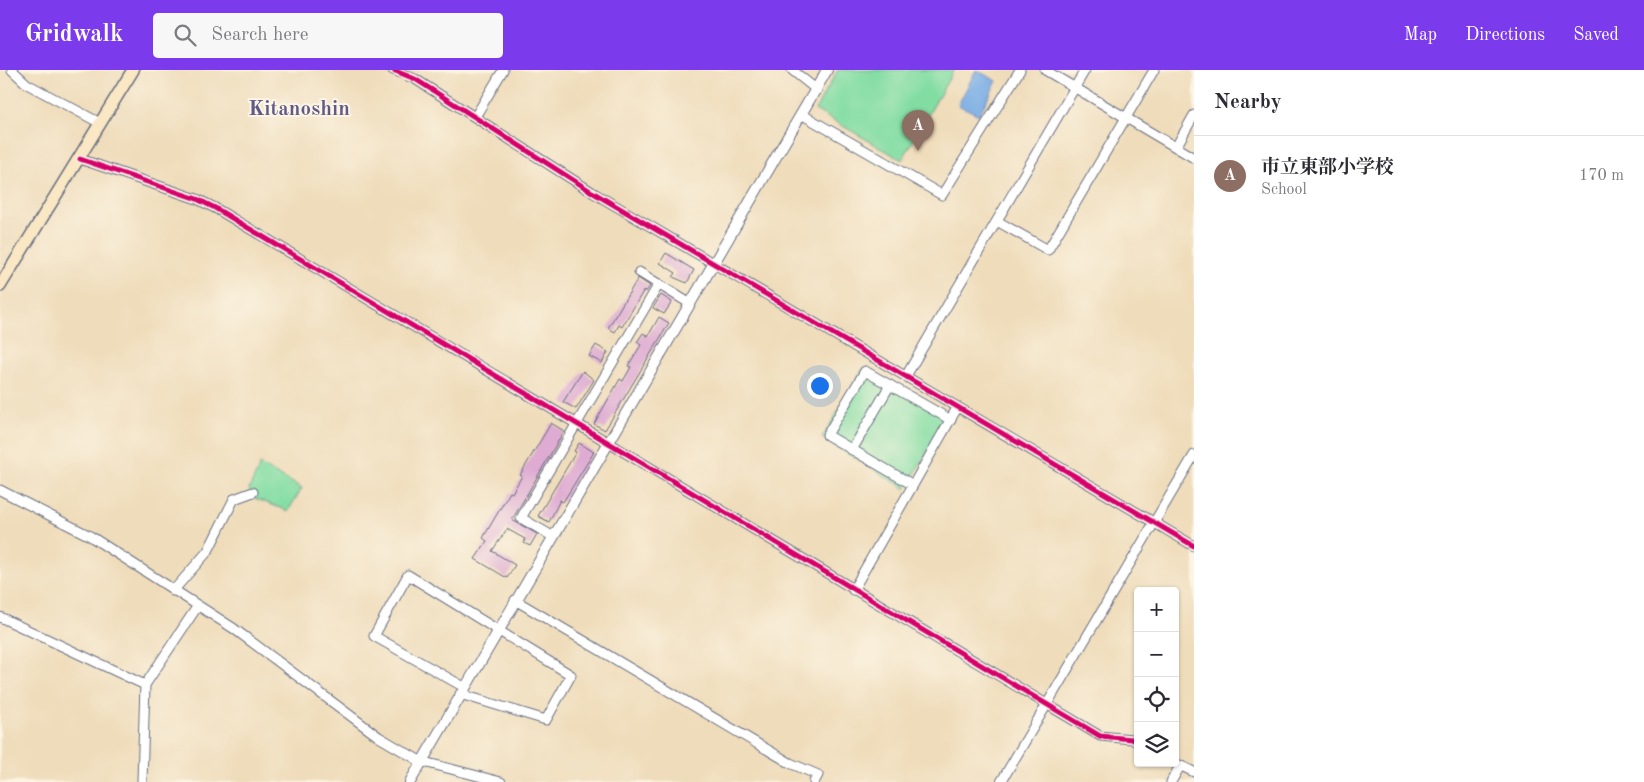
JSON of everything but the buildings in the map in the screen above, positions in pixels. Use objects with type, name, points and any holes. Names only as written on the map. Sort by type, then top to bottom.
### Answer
[{"type":"main road","points":[[0,286],[80,159],[133,70]]},
{"type":"street","points":[[12,70],[27,84],[100,123]]},
{"type":"street","points":[[393,70],[416,74],[475,117],[592,192],[1194,546]]},
{"type":"street","points":[[475,117],[503,70]]},
{"type":"street","points":[[792,70],[817,90]]},
{"type":"street","points":[[410,782],[420,761],[689,303],[803,115],[827,70]]},
{"type":"street","points":[[803,115],[942,195],[1020,70]]},
{"type":"street","points":[[1045,70],[1194,158]]},
{"type":"street","points":[[906,376],[1085,70]]},
{"type":"street","points":[[997,221],[1048,250],[1154,70]]},
{"type":"street","points":[[1176,148],[1194,114]]},
{"type":"street","points":[[80,159],[197,199],[209,205],[1100,736],[1134,741]]},
{"type":"street","points":[[639,272],[689,303]]},
{"type":"street","points":[[552,536],[521,518],[659,284]]},
{"type":"street","points":[[913,486],[827,435],[865,370],[951,420]]},
{"type":"street","points":[[852,450],[890,385]]},
{"type":"street","points":[[853,590],[957,408]]},
{"type":"street","points":[[1001,782],[1194,455]]},
{"type":"street","points":[[0,490],[90,536],[232,628],[379,737],[420,761],[501,782]]},
{"type":"street","points":[[173,591],[208,551],[234,499],[253,492]]},
{"type":"street","points":[[408,575],[497,632],[571,676],[546,720],[462,691],[374,636],[408,575]]},
{"type":"street","points":[[515,600],[790,762],[818,775],[814,782]]},
{"type":"street","points":[[142,782],[145,685],[197,607]]},
{"type":"street","points":[[0,617],[145,685]]},
{"type":"street","points":[[1179,764],[1194,772]]},
{"type":"street","points":[[1171,782],[1177,767]]},
{"type":"green space","points":[[838,70],[954,70],[902,160],[815,110]]},
{"type":"green space","points":[[864,367],[948,415],[906,489],[822,438]]},
{"type":"green space","points":[[260,465],[302,488],[288,511],[254,498],[249,489]]},
{"type":"water","points":[[976,70],[997,81],[979,115],[958,105]]},
{"type":"cycle path","points":[[393,70],[415,79],[592,192],[1194,546]]},
{"type":"cycle path","points":[[80,159],[197,199],[215,208],[1100,736],[1134,740]]},
{"type":"place","name":"市立東部小学校","points":[[918,151]]},
{"type":"district","name":"Kitanoshin","points":[[299,109]]}]
